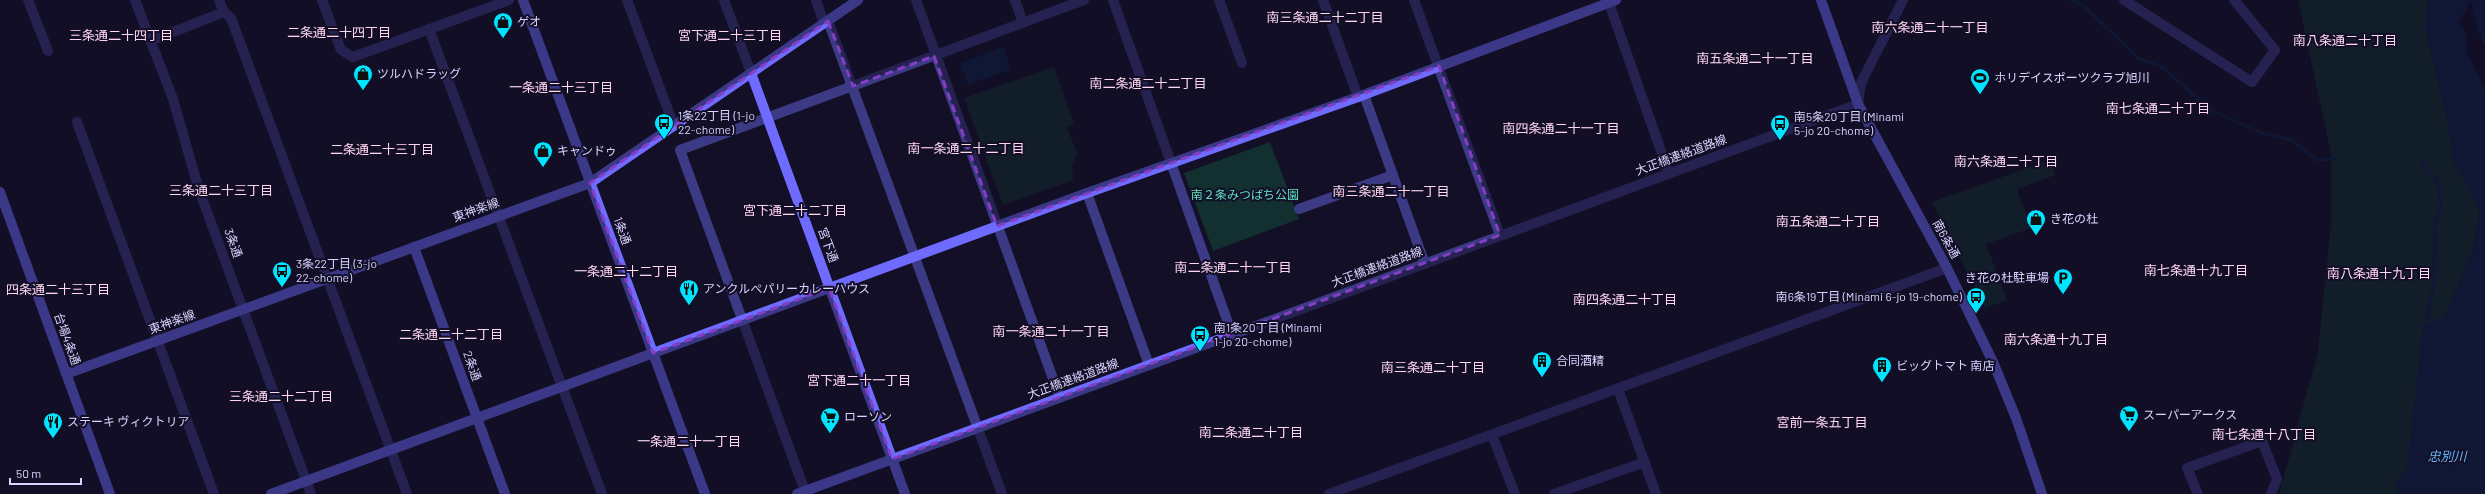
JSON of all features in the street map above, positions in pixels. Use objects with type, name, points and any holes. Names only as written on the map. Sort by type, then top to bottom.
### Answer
[{"type":"street","points":[[28,0],[48,51]]},
{"type":"street","name":"3条通","points":[[135,0],[173,99],[199,190],[311,494]]},
{"type":"street","points":[[220,0],[224,12],[231,18],[408,494]]},
{"type":"street","points":[[322,0],[340,50],[353,57],[509,0]]},
{"type":"street","name":"1条通","points":[[523,0],[705,494]]},
{"type":"street","points":[[627,0],[674,126]]},
{"type":"street","points":[[724,0],[751,73]]},
{"type":"street","points":[[816,0],[853,86],[1002,494]]},
{"type":"street","name":"東神楽線","points":[[66,374],[590,183],[858,0]]},
{"type":"street","points":[[916,0],[934,56],[1060,398]]},
{"type":"street","points":[[1015,0],[1023,23]]},
{"type":"street","points":[[803,493],[743,320],[680,150],[1084,0]]},
{"type":"street","points":[[1113,0],[1173,163],[1232,334]]},
{"type":"street","points":[[1219,0],[1242,63]]},
{"type":"street","points":[[1323,0],[1393,175],[1425,264]]},
{"type":"street","points":[[1414,0],[1500,235]]},
{"type":"street","name":"南6条通","points":[[1822,0],[1858,104],[1947,268],[1977,327],[2005,388],[2042,494]]},
{"type":"street","points":[[1858,104],[1861,83],[1903,0]]},
{"type":"street","points":[[2124,0],[2252,82],[2275,50],[2234,0]]},
{"type":"street","points":[[271,494],[914,256],[1361,96],[1611,1],[1669,174]]},
{"type":"street","points":[[150,40],[224,12]]},
{"type":"street","points":[[429,29],[602,494]]},
{"type":"street","name":"宮下通","points":[[751,73],[905,494]]},
{"type":"street","name":"大正橋連絡道路線","points":[[803,493],[978,427],[1858,104]]},
{"type":"street","points":[[77,122],[214,494]]},
{"type":"street","points":[[1299,209],[1393,175]]},
{"type":"street","name":"台場4条通","points":[[0,192],[110,494]]},
{"type":"street","points":[[1087,193],[1149,365]]},
{"type":"street","name":"2条通","points":[[414,247],[505,494]]},
{"type":"street","points":[[1329,494],[1354,490],[1492,435],[1947,268]]},
{"type":"street","points":[[1618,389],[1656,494]]},
{"type":"street","points":[[1492,435],[1515,494]]},
{"type":"street","points":[[2198,494],[2188,468],[2262,441],[2277,479],[2271,494]]},
{"type":"street","points":[[1554,494],[1645,462]]},
{"type":"highlighted area","points":[[828,21],[853,86],[934,56],[997,226],[1439,66],[1500,235],[892,459],[829,288],[653,353],[590,183]]},
{"type":"green space","points":[[2298,0],[2427,0],[2426,32],[2447,119],[2454,164],[2469,186],[2480,212],[2472,254],[2444,316],[2407,469],[2396,484],[2399,494],[2279,494],[2318,352],[2331,225],[2331,153]]},
{"type":"green space","points":[[1054,67],[1074,124],[1067,127],[1077,153],[1072,166],[1073,180],[1003,205],[964,98]]},
{"type":"green space","name":"南２条みつばち公園","points":[[1270,142],[1299,219],[1213,251],[1184,173]]},
{"type":"green space","points":[[2050,160],[2055,175],[2017,189],[2031,228],[1986,244],[2007,300],[1985,308],[1932,202]]},
{"type":"water","name":"忠別川","points":[[2427,0],[2471,0],[2459,24],[2467,34],[2466,51],[2485,89],[2485,494],[2399,494],[2396,484],[2407,469],[2423,326],[2444,316],[2473,253],[2480,212],[2469,186],[2454,164],[2447,119],[2426,32]]},
{"type":"water","points":[[2471,0],[2485,0],[2485,46],[2479,35]]},
{"type":"water","points":[[1003,47],[1011,69],[968,85],[960,63]]},
{"type":"waterway","points":[[2071,0],[2083,5],[2138,58],[2162,67],[2211,110],[2261,133],[2292,140],[2317,160],[2335,159]]},
{"type":"waterway","points":[[2421,162],[2436,177],[2441,205],[2435,223],[2434,284],[2425,328]]},
{"type":"place","name":"ゲオ","points":[[503,39]]},
{"type":"place","name":"ツルハドラッグ","points":[[363,91]]},
{"type":"place","name":"ホリデイスポーツクラブ旭川","points":[[1980,95]]},
{"type":"place","name":"1条22丁目 (1-jo 22-chome)","points":[[664,140]]},
{"type":"place","name":"南5条20丁目 (Minami 5-jo 20-chome)","points":[[1780,141]]},
{"type":"place","name":"キャンドゥ","points":[[543,168]]},
{"type":"place","name":"き花の杜","points":[[2036,236]]},
{"type":"place","name":"3条22丁目 (3-jo 22-chome)","points":[[282,288]]},
{"type":"place","name":"き花の杜駐車場","points":[[2063,295]]},
{"type":"place","name":"アンクルぺパリーカレーハウス","points":[[689,306]]},
{"type":"place","name":"南6条19丁目 (Minami 6-jo 19-chome)","points":[[1976,314]]},
{"type":"place","name":"南1条20丁目 (Minami 1-jo 20-chome)","points":[[1200,352]]},
{"type":"place","name":"合同酒精","points":[[1542,378]]},
{"type":"place","name":"ビッグトマト 南店","points":[[1882,383]]},
{"type":"place","name":"スーパーアークス","points":[[2129,432]]},
{"type":"place","name":"ローソン","points":[[830,434]]},
{"type":"place","name":"ステーキ ヴィクトリア","points":[[53,439]]},
{"type":"district","name":"南三条通二十二丁目","points":[[1325,17]]},
{"type":"district","name":"南六条通二十一丁目","points":[[1930,27]]},
{"type":"district","name":"二条通二十四丁目","points":[[339,32]]},
{"type":"district","name":"三条通二十四丁目","points":[[121,35]]},
{"type":"district","name":"宮下通二十三丁目","points":[[730,35]]},
{"type":"district","name":"南八条通二十丁目","points":[[2345,40]]},
{"type":"district","name":"南五条通二十一丁目","points":[[1755,58]]},
{"type":"district","name":"南二条通二十二丁目","points":[[1148,83]]},
{"type":"district","name":"一条通二十三丁目","points":[[561,87]]},
{"type":"district","name":"南七条通二十丁目","points":[[2158,108]]},
{"type":"district","name":"南四条通二十一丁目","points":[[1561,128]]},
{"type":"district","name":"南一条通二十二丁目","points":[[966,148]]},
{"type":"district","name":"二条通二十三丁目","points":[[382,149]]},
{"type":"district","name":"南六条通二十丁目","points":[[2006,161]]},
{"type":"district","name":"三条通二十三丁目","points":[[221,190]]},
{"type":"district","name":"南三条通二十一丁目","points":[[1391,191]]},
{"type":"district","name":"宮下通二十二丁目","points":[[795,210]]},
{"type":"district","name":"南五条通二十丁目","points":[[1828,221]]},
{"type":"district","name":"南二条通二十一丁目","points":[[1233,267]]},
{"type":"district","name":"南七条通十九丁目","points":[[2196,270]]},
{"type":"district","name":"一条通二十二丁目","points":[[626,271]]},
{"type":"district","name":"南八条通十九丁目","points":[[2379,273]]},
{"type":"district","name":"四条通二十三丁目","points":[[58,289]]},
{"type":"district","name":"南四条通二十丁目","points":[[1625,299]]},
{"type":"district","name":"南一条通二十一丁目","points":[[1051,331]]},
{"type":"district","name":"二条通二十二丁目","points":[[451,334]]},
{"type":"district","name":"南六条通十九丁目","points":[[2056,339]]},
{"type":"district","name":"南三条通二十丁目","points":[[1433,367]]},
{"type":"district","name":"宮下通二十一丁目","points":[[859,380]]},
{"type":"district","name":"三条通二十二丁目","points":[[281,396]]},
{"type":"district","name":"宮前一条五丁目","points":[[1822,422]]},
{"type":"district","name":"南二条通二十丁目","points":[[1251,432]]},
{"type":"district","name":"南七条通十八丁目","points":[[2264,434]]},
{"type":"district","name":"一条通二十一丁目","points":[[689,441]]}]
